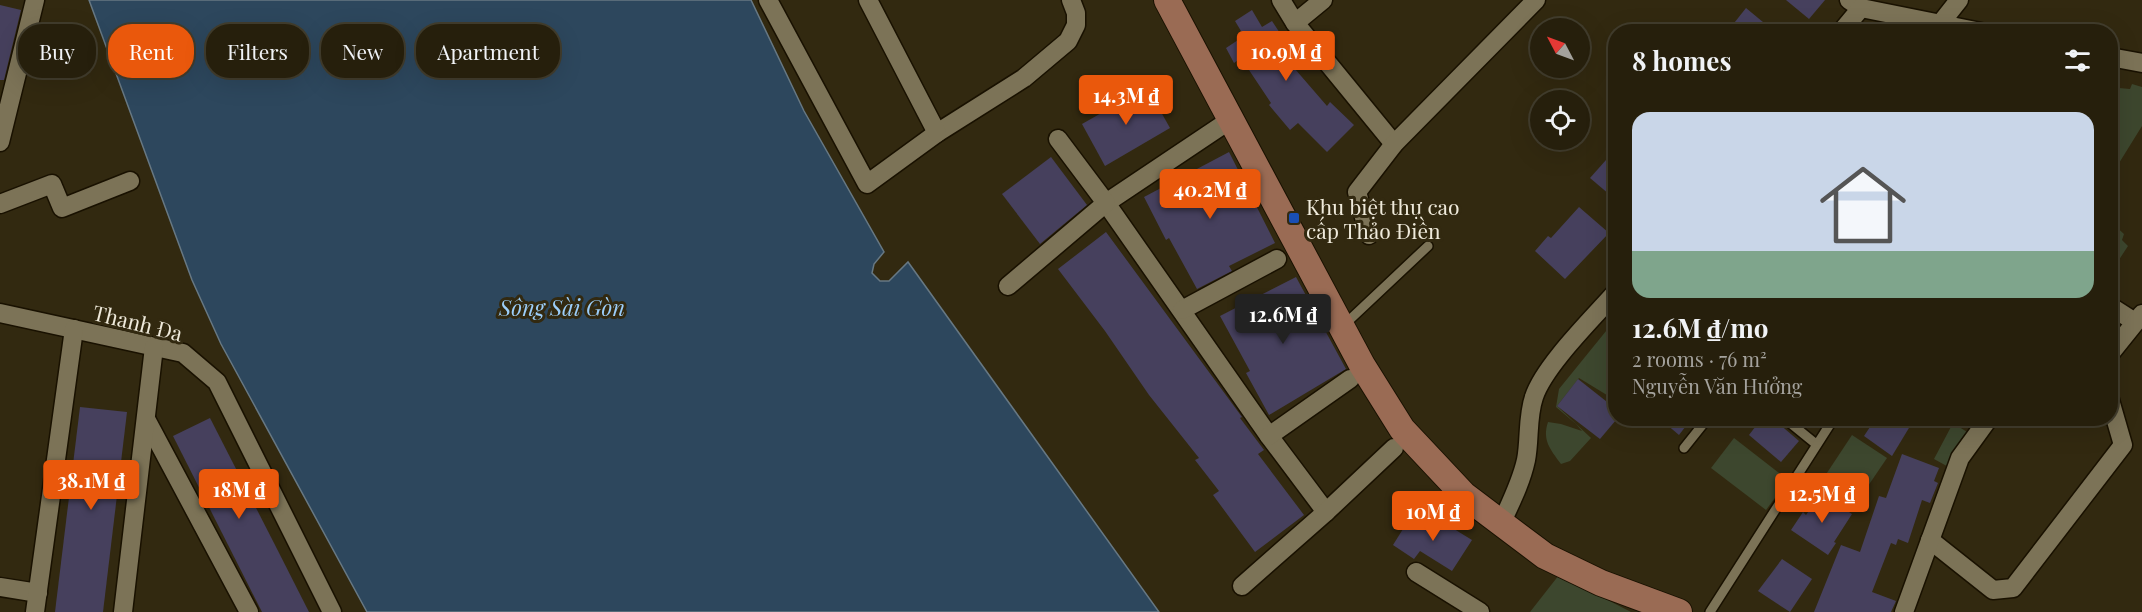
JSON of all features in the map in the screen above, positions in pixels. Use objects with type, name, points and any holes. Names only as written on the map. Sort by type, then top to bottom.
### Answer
[{"type":"main road","points":[[1167,0],[1362,365],[1398,439],[1464,495],[1545,556],[1601,583],[1679,612]]},
{"type":"street","points":[[0,142],[35,0]]},
{"type":"street","points":[[768,0],[867,184],[937,133],[1024,78],[1068,41],[1076,26],[1076,13],[1071,0]]},
{"type":"street","points":[[868,0],[937,133]]},
{"type":"street","points":[[1281,0],[1295,23],[1394,144]]},
{"type":"street","points":[[1295,23],[1323,0]]},
{"type":"street","points":[[1369,235],[1357,192],[1394,144],[1516,7],[1536,0]]},
{"type":"street","points":[[1844,24],[1855,4],[1940,24],[1959,0]]},
{"type":"street","points":[[2118,58],[2142,63]]},
{"type":"street","points":[[1008,286],[1106,203],[1230,120]]},
{"type":"street","points":[[1058,139],[1106,203],[1269,436],[1326,512]]},
{"type":"street","points":[[0,204],[52,184],[62,208],[130,181]]},
{"type":"street","points":[[1182,310],[1277,259]]},
{"type":"street","points":[[1501,524],[1515,493],[1526,459],[1528,428],[1534,396],[1549,369],[1608,301]]},
{"type":"street","points":[[2118,309],[2139,318],[2118,344]]},
{"type":"street","name":"Thanh Đa","points":[[0,313],[183,353],[217,382],[332,612]]},
{"type":"street","points":[[35,612],[74,329]]},
{"type":"street","points":[[123,612],[154,347]]},
{"type":"street","points":[[1269,436],[1350,380]]},
{"type":"street","points":[[146,419],[249,612]]},
{"type":"street","points":[[1904,612],[1960,458],[1983,426]]},
{"type":"street","points":[[1930,540],[1993,590],[2013,588],[2123,445],[2118,426]]},
{"type":"street","points":[[1242,586],[1326,512],[1398,439]]},
{"type":"street","points":[[1416,572],[1480,612]]},
{"type":"street","points":[[0,587],[38,593]]},
{"type":"lane","points":[[1342,327],[1428,246]]},
{"type":"lane","points":[[1684,448],[1702,426]]},
{"type":"lane","points":[[1794,426],[1816,444]]},
{"type":"lane","points":[[1710,612],[1828,426]]},
{"type":"green space","points":[[2132,84],[2142,87],[2142,126],[2118,165],[2118,89],[2130,89]]},
{"type":"green space","points":[[2118,228],[2124,234],[2122,240],[2128,246],[2118,261]]},
{"type":"green space","points":[[1608,329],[1608,396],[1579,378],[1557,406],[1591,438],[1570,461],[1561,464],[1550,449],[1546,434],[1548,422],[1582,431],[1556,407],[1559,389]]},
{"type":"green space","points":[[1951,426],[1958,426],[1967,432],[1975,426],[1954,470],[1934,459]]},
{"type":"green space","points":[[1852,435],[1887,458],[1851,511],[1817,488]]},
{"type":"green space","points":[[1734,438],[1788,480],[1766,510],[1711,468]]},
{"type":"green space","points":[[1559,575],[1631,612],[1530,612]]},
{"type":"water","name":"Sông Sài Gòn","points":[[89,0],[751,0],[804,111],[884,252],[874,264],[872,273],[880,281],[889,281],[908,262],[1159,612],[367,612],[221,344],[192,280],[118,78],[194,78],[194,24],[108,24],[108,52]]},
{"type":"building","points":[[1786,0],[1825,0],[1809,19]]},
{"type":"building","points":[[0,5],[21,10],[4,80],[0,80]]},
{"type":"building","points":[[1746,8],[1765,24],[1733,24]]},
{"type":"building","points":[[1252,10],[1262,27],[1272,21],[1301,65],[1295,69],[1327,106],[1330,102],[1354,125],[1327,152],[1298,123],[1290,130],[1269,105],[1271,103],[1241,58],[1234,63],[1226,48],[1244,36],[1235,21]]},
{"type":"building","points":[[1147,87],[1170,128],[1105,166],[1082,124]]},
{"type":"building","points":[[1229,152],[1275,243],[1229,266],[1232,271],[1197,289],[1169,238],[1166,240],[1144,197]]},
{"type":"building","points":[[1051,157],[1087,205],[1040,244],[1002,194]]},
{"type":"building","points":[[1606,160],[1608,162],[1608,193],[1590,178]]},
{"type":"building","points":[[1579,207],[1608,232],[1565,279],[1535,251],[1548,236],[1551,238]]},
{"type":"building","points":[[1106,232],[1242,417],[1240,418],[1264,450],[1258,454],[1304,515],[1255,552],[1213,495],[1219,491],[1195,460],[1199,458],[1149,395],[1105,331],[1058,269]]},
{"type":"building","points":[[1296,277],[1346,369],[1269,415],[1246,373],[1250,371],[1220,316]]},
{"type":"building","points":[[1578,379],[1608,403],[1608,426],[1611,426],[1600,439],[1557,406]]},
{"type":"building","points":[[80,407],[127,412],[103,612],[55,612]]},
{"type":"building","points":[[210,418],[309,612],[262,612],[173,436]]},
{"type":"building","points":[[1668,426],[1686,426],[1679,435]]},
{"type":"building","points":[[1756,426],[1781,426],[1799,441],[1781,462],[1749,435]]},
{"type":"building","points":[[1871,426],[1910,426],[1892,456],[1864,436]]},
{"type":"building","points":[[1902,454],[1939,468],[1934,481],[1938,483],[1930,503],[1922,500],[1908,543],[1898,539],[1896,545],[1891,543],[1872,592],[1896,601],[1891,612],[1814,612],[1841,545],[1860,552],[1879,496],[1886,498]]},
{"type":"building","points":[[1821,494],[1852,514],[1828,555],[1791,530],[1803,512],[1806,515]]},
{"type":"building","points":[[1413,513],[1436,528],[1441,521],[1472,540],[1452,571],[1420,551],[1414,559],[1393,545]]},
{"type":"building","points":[[1782,559],[1812,579],[1790,612],[1758,591]]},
{"type":"place","name":"Khu biệt thự cao cấp Thảo Điền","points":[[1294,218]]}]
